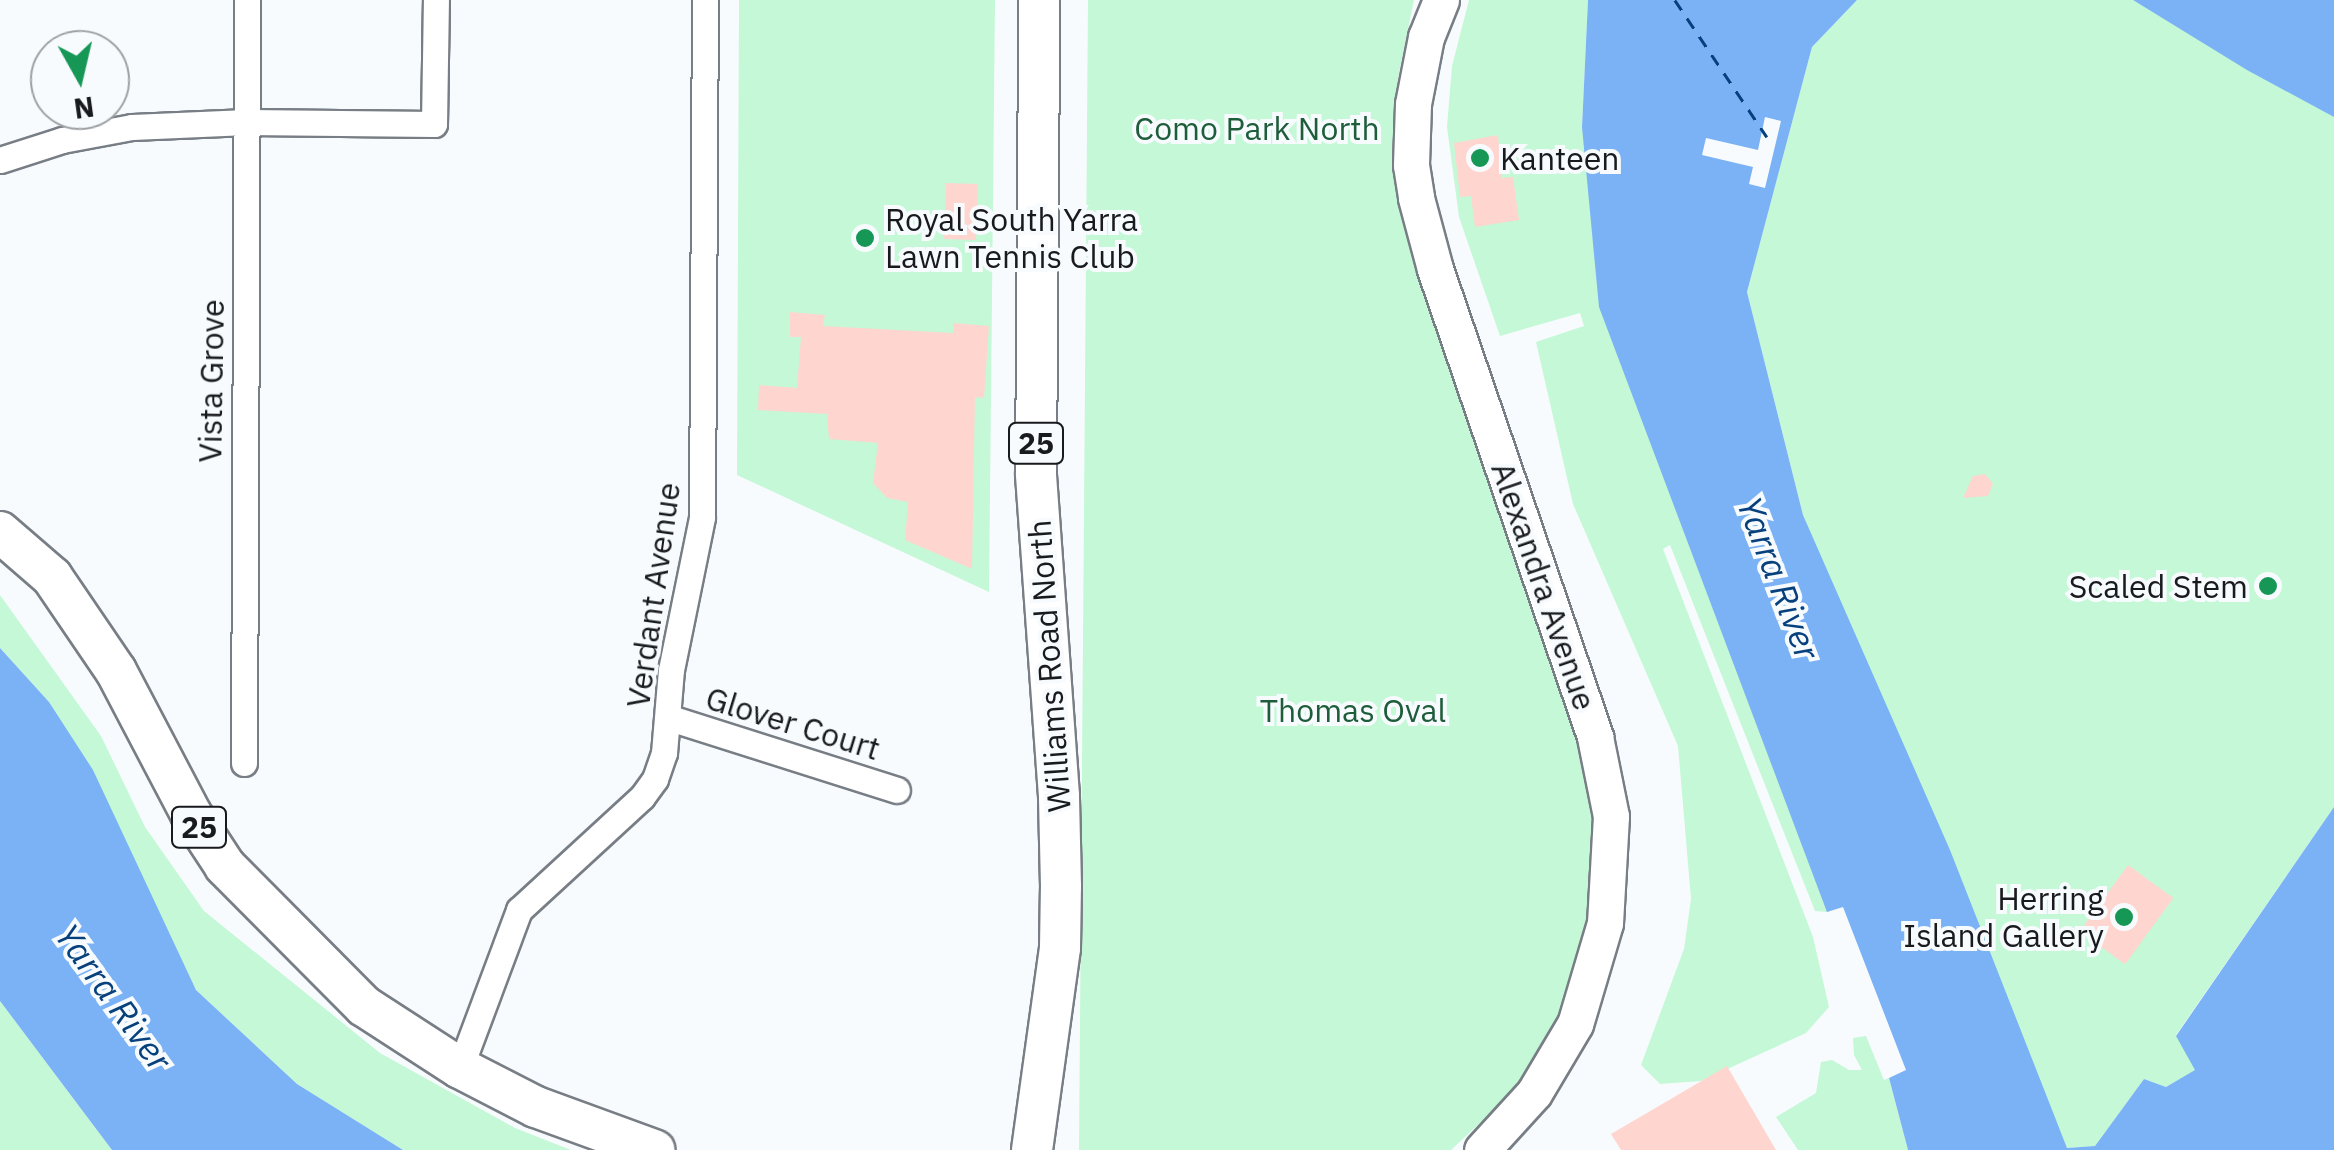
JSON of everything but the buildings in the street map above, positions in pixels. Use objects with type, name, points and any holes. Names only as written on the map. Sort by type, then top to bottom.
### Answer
[{"type":"main road","name":"Williams Road North","points":[[1032,1150],[1060,948],[1061,886],[1060,796],[1036,473],[1039,0]]},
{"type":"main road","name":"25","points":[[0,532],[52,578],[116,671],[191,814],[225,866],[364,1006],[460,1068],[536,1108],[654,1150]]},
{"type":"street","name":"Vista Grove","points":[[244,763],[247,0]]},
{"type":"street","points":[[0,160],[62,140],[132,128],[247,122],[434,124],[436,0]]},
{"type":"street","name":"Verdant Avenue","points":[[460,1068],[519,910],[642,797],[654,779],[670,718],[670,670],[702,517],[705,0]]},
{"type":"street","name":"Alexandra Avenue","points":[[1441,0],[1418,69],[1412,104],[1411,166],[1416,198],[1435,269],[1595,738],[1611,816],[1605,922],[1575,1024],[1534,1093],[1482,1150]]},
{"type":"street","name":"Glover Court","points":[[670,718],[898,790]]},
{"type":"green space","name":"Royal South Yarra Lawn Tennis Club","points":[[739,0],[995,0],[989,592],[737,475]]},
{"type":"green space","points":[[1088,0],[1414,0],[1398,78],[1396,138],[1581,738],[1598,826],[1593,916],[1565,1009],[1511,1094],[1451,1150],[1079,1150]]},
{"type":"green space","points":[[1469,0],[1588,0],[1582,127],[1842,906],[1827,912],[1815,911],[1670,545],[1663,549],[1813,937],[1829,1007],[1806,1033],[1701,1081],[1660,1084],[1641,1065],[1684,949],[1691,899],[1678,746],[1573,504],[1536,342],[1584,326],[1580,313],[1500,336],[1459,217],[1447,127],[1452,66]]},
{"type":"green space","points":[[1857,0],[2133,0],[2334,117],[2334,807],[2176,1035],[2196,1070],[2166,1087],[2144,1079],[2095,1146],[2067,1148],[1803,515],[1747,292],[1812,47]]},
{"type":"green space","points":[[0,595],[101,736],[145,827],[204,911],[380,1053],[515,1128],[571,1150],[403,1150],[297,1084],[196,990],[49,702],[0,648]]},
{"type":"green space","points":[[0,1001],[112,1150],[0,1150]]},
{"type":"green space","points":[[1866,1036],[1884,1080],[1889,1078],[1908,1150],[1798,1150],[1776,1117],[1816,1093],[1821,1062],[1832,1060],[1849,1070],[1862,1070],[1854,1055],[1853,1038]]},
{"type":"water","name":"Yarra River","points":[[1588,0],[1857,0],[1812,47],[1747,292],[1803,515],[1950,850],[2067,1148],[2095,1146],[2144,1079],[2166,1087],[2195,1070],[2176,1036],[2334,807],[2334,1150],[1908,1150],[1889,1078],[1906,1070],[1843,907],[1827,912],[1599,307],[1582,127]]},
{"type":"water","points":[[2133,0],[2334,0],[2334,117],[2247,70]]},
{"type":"water","name":"Yarra River","points":[[0,648],[49,702],[93,770],[196,990],[297,1084],[403,1150],[112,1150],[0,1001]]},
{"type":"pier","points":[[1765,117],[1781,121],[1765,188],[1749,184],[1753,167],[1702,155],[1706,138],[1758,150]]},
{"type":"ferry route","points":[[1675,0],[1767,137]]},
{"type":"place","name":"Kanteen","points":[[1480,158]]},
{"type":"place","name":"Royal South Yarra Lawn Tennis Club","points":[[865,238]]},
{"type":"place","name":"Scaled Stem","points":[[2268,586]]},
{"type":"place","name":"Herring Island Gallery","points":[[2124,917]]},
{"type":"park label","name":"Como Park North","points":[[1257,128]]},
{"type":"park label","name":"Thomas Oval","points":[[1353,710]]}]
